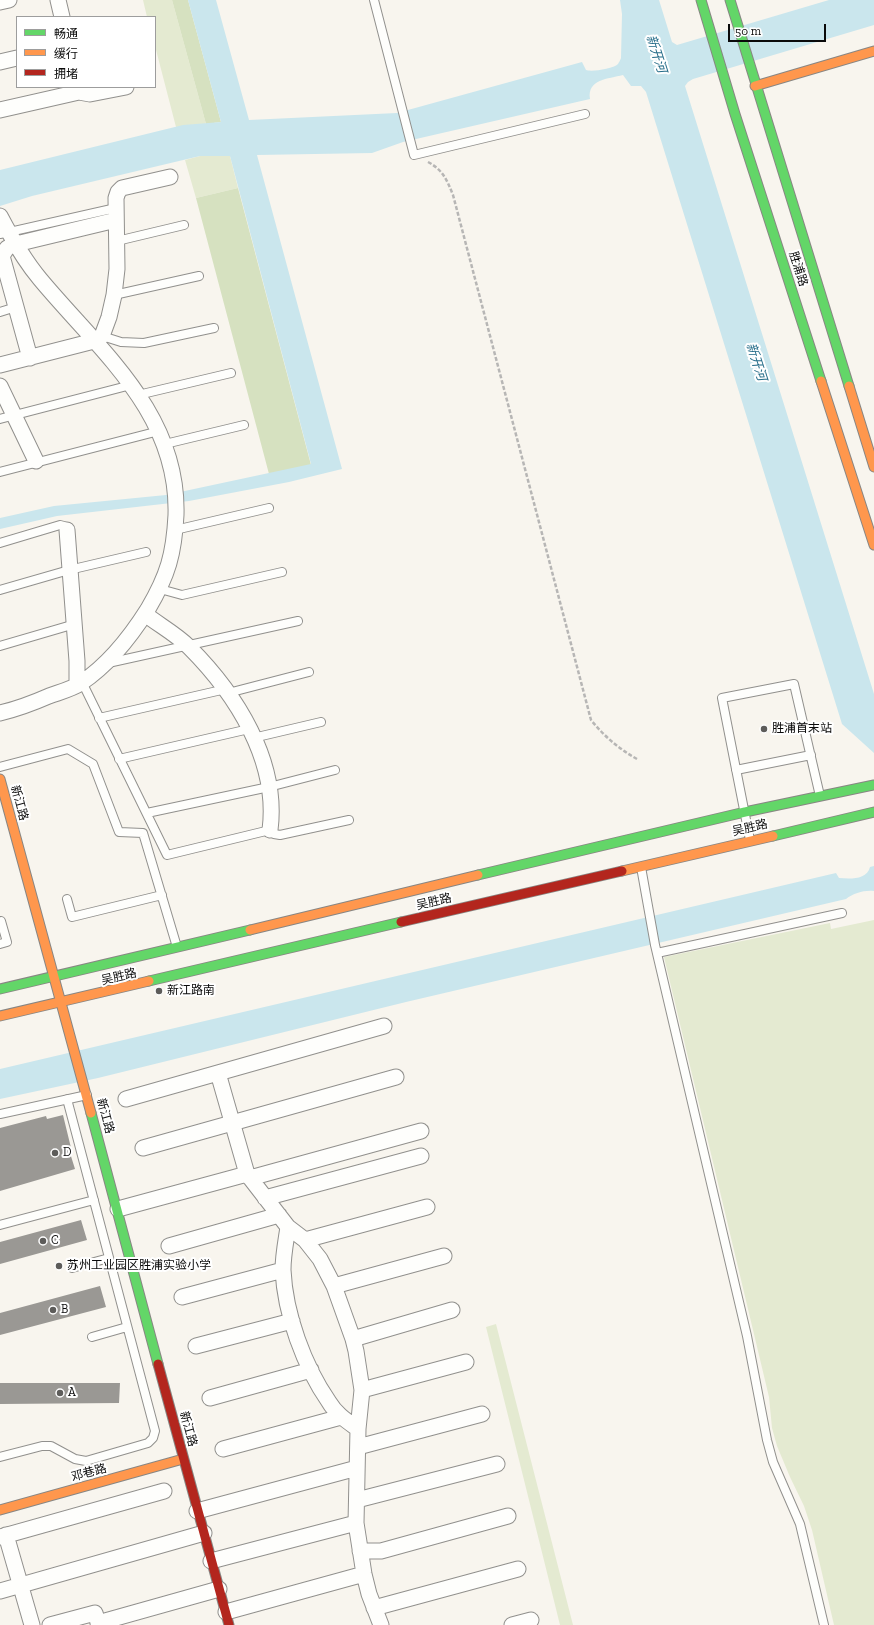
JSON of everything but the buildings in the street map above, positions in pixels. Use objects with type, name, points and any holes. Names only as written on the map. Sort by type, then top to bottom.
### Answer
[{"type":"main road","name":"胜浦路","points":[[701,0],[874,545]]},
{"type":"main road","name":"胜浦路","points":[[730,0],[874,467]]},
{"type":"main road","points":[[756,86],[874,51]]},
{"type":"main road","name":"新江路","points":[[0,779],[62,1002],[183,1459],[227,1618]]},
{"type":"main road","name":"吴胜路","points":[[0,989],[11,990],[54,977],[97,973],[178,947],[745,812],[874,785]]},
{"type":"main road","name":"吴胜路","points":[[0,1016],[16,1009],[62,1002],[103,993],[874,812]]},
{"type":"main road","points":[[97,973],[103,993]]},
{"type":"main road","name":"邓巷路","points":[[0,1510],[183,1459]]},
{"type":"street","points":[[0,2],[9,0]]},
{"type":"street","points":[[58,0],[62,16]]},
{"type":"street","points":[[0,62],[16,58]]},
{"type":"street","points":[[0,110],[79,90],[90,94],[121,88]]},
{"type":"street","points":[[0,365],[98,339],[109,317],[114,294],[117,269],[116,198],[118,192],[122,188],[170,177]]},
{"type":"street","points":[[8,237],[116,214]]},
{"type":"street","points":[[0,216],[8,237],[38,277],[98,339],[152,417],[172,464],[176,508],[175,530],[170,563],[160,589],[145,614],[124,642],[105,663],[79,684],[13,710],[0,713]]},
{"type":"street","points":[[8,237],[7,248],[1,257],[30,358]]},
{"type":"street","points":[[0,386],[7,417],[36,461]]},
{"type":"street","points":[[67,530],[79,684]]},
{"type":"street","points":[[145,614],[188,646],[227,691],[240,710],[261,756],[269,787],[272,814],[270,830]]},
{"type":"street","points":[[126,1099],[384,1026]]},
{"type":"street","points":[[218,1073],[249,1176],[288,1227],[305,1240],[320,1259],[334,1286],[356,1351],[362,1390],[358,1429],[356,1523],[364,1574],[374,1608],[381,1625]]},
{"type":"street","points":[[143,1148],[233,1124],[396,1077]]},
{"type":"street","points":[[118,1209],[421,1131]]},
{"type":"street","points":[[265,1198],[422,1156]]},
{"type":"street","points":[[305,1240],[427,1207]]},
{"type":"street","points":[[169,1246],[279,1215]]},
{"type":"street","points":[[288,1227],[284,1248],[283,1270],[288,1306],[295,1332],[311,1370],[329,1403],[341,1417],[358,1429]]},
{"type":"street","points":[[334,1286],[444,1256]]},
{"type":"street","points":[[182,1297],[283,1270]]},
{"type":"street","points":[[352,1339],[452,1310]]},
{"type":"street","points":[[196,1346],[292,1321]]},
{"type":"street","points":[[362,1390],[466,1362]]},
{"type":"street","points":[[210,1398],[311,1370]]},
{"type":"street","points":[[358,1447],[482,1414]]},
{"type":"street","points":[[223,1449],[341,1417]]},
{"type":"street","points":[[357,1500],[497,1464]]},
{"type":"street","points":[[197,1511],[357,1468]]},
{"type":"street","points":[[32,1625],[22,1585],[3,1536],[164,1491]]},
{"type":"street","points":[[360,1551],[381,1551],[508,1516]]},
{"type":"street","points":[[212,1561],[356,1523]]},
{"type":"street","points":[[0,1591],[204,1533]]},
{"type":"street","points":[[374,1608],[518,1569]]},
{"type":"street","points":[[227,1618],[364,1574]]},
{"type":"street","points":[[50,1625],[95,1613],[99,1624],[219,1589]]},
{"type":"street","points":[[512,1625],[531,1620]]},
{"type":"lane","points":[[374,0],[414,155],[585,114]]},
{"type":"lane","points":[[116,241],[184,225]]},
{"type":"lane","points":[[114,294],[199,276]]},
{"type":"lane","points":[[0,312],[16,307]]},
{"type":"lane","points":[[98,339],[144,343],[214,328]]},
{"type":"lane","points":[[7,417],[134,390],[231,373]]},
{"type":"lane","points":[[0,472],[36,461],[244,425]]},
{"type":"lane","points":[[175,530],[269,508]]},
{"type":"lane","points":[[0,543],[60,525],[64,526],[67,530]]},
{"type":"lane","points":[[0,590],[69,570],[146,552]]},
{"type":"lane","points":[[160,589],[182,595],[282,572]]},
{"type":"lane","points":[[105,663],[298,621]]},
{"type":"lane","points":[[0,646],[74,624]]},
{"type":"lane","points":[[99,718],[309,672]]},
{"type":"lane","points":[[79,684],[99,718],[167,855],[270,830],[274,834],[280,835],[349,820]]},
{"type":"lane","points":[[750,840],[722,698],[794,684],[820,796]]},
{"type":"lane","points":[[119,759],[251,733],[321,722]]},
{"type":"lane","points":[[0,767],[68,749],[94,764],[120,832],[142,833],[178,947]]},
{"type":"lane","points":[[736,770],[811,755]]},
{"type":"lane","points":[[147,813],[269,787],[335,770]]},
{"type":"lane","points":[[641,866],[656,949],[747,1336],[767,1440],[773,1462],[800,1524],[824,1625]]},
{"type":"lane","points":[[67,899],[72,917],[162,894]]},
{"type":"lane","points":[[656,949],[842,913]]},
{"type":"lane","points":[[0,944],[7,942],[1,921]]},
{"type":"lane","points":[[0,1114],[87,1095]]},
{"type":"lane","points":[[0,1457],[42,1446],[52,1446],[74,1459],[86,1461],[148,1442],[153,1438],[155,1431],[67,1099]]},
{"type":"lane","points":[[0,1225],[94,1200]]},
{"type":"lane","points":[[72,1268],[109,1258]]},
{"type":"lane","points":[[92,1337],[127,1327]]},
{"type":"path","points":[[414,155],[437,167],[448,180],[453,195],[591,720],[600,732],[622,751],[637,759]]},
{"type":"green space","points":[[143,0],[172,0],[206,124],[176,127],[156,50],[156,16],[147,16]]},
{"type":"green space","points":[[172,0],[188,0],[221,122],[206,124]]},
{"type":"green space","points":[[200,156],[230,156],[238,188],[196,198],[185,160]]},
{"type":"green space","points":[[238,188],[311,465],[269,474],[196,198]]},
{"type":"green space","points":[[874,920],[874,1625],[834,1625],[812,1530],[804,1506],[777,1446],[772,1428],[769,1397],[664,957],[830,923],[831,929]]},
{"type":"green space","points":[[496,1324],[573,1625],[560,1625],[486,1327]]},
{"type":"water","name":"新开河","points":[[188,0],[216,0],[249,120],[397,113],[582,62],[586,70],[589,71],[602,70],[612,67],[618,64],[621,58],[622,14],[620,0],[659,0],[672,42],[677,45],[829,0],[874,0],[874,25],[693,79],[685,86],[874,694],[874,753],[842,724],[646,92],[641,86],[631,86],[623,75],[605,79],[595,84],[590,92],[590,99],[403,142],[372,153],[257,155],[342,469],[289,482],[189,501],[57,516],[0,529],[0,518],[54,506],[166,495],[311,464],[230,156],[200,156],[32,196],[0,206],[0,170],[183,125],[221,122]]},
{"type":"water","points":[[874,866],[874,891],[859,892],[846,899],[406,1002],[98,1078],[0,1099],[0,1069],[836,873],[839,878],[858,878],[865,874],[870,867]]},
{"type":"traffic: fast","points":[[701,0],[735,114],[821,381]]},
{"type":"traffic: fast","points":[[730,0],[849,386]]},
{"type":"traffic: fast","points":[[478,875],[745,812],[874,785]]},
{"type":"traffic: fast","points":[[773,836],[874,812]]},
{"type":"traffic: fast","points":[[149,981],[401,922]]},
{"type":"traffic: fast","points":[[0,989],[250,930]]},
{"type":"traffic: fast","points":[[91,1113],[158,1364]]},
{"type":"traffic: slow","points":[[755,86],[874,51]]},
{"type":"traffic: slow","points":[[821,381],[874,545]]},
{"type":"traffic: slow","points":[[849,386],[874,467]]},
{"type":"traffic: slow","points":[[0,779],[91,1113]]},
{"type":"traffic: slow","points":[[622,871],[773,836]]},
{"type":"traffic: slow","points":[[250,930],[478,875]]},
{"type":"traffic: slow","points":[[0,1016],[149,981]]},
{"type":"traffic: slow","points":[[0,1510],[183,1459]]},
{"type":"traffic: jam","points":[[401,922],[622,871]]},
{"type":"traffic: jam","points":[[158,1364],[229,1625]]},
{"type":"place","name":"胜浦首末站","points":[[764,729]]},
{"type":"place","name":"新江路南","points":[[159,991]]},
{"type":"place","name":"D","points":[[55,1153]]},
{"type":"place","name":"C","points":[[43,1241]]},
{"type":"place","name":"苏州工业园区胜浦实验小学","points":[[59,1266]]},
{"type":"place","name":"B","points":[[53,1310]]},
{"type":"place","name":"A","points":[[60,1393]]}]
